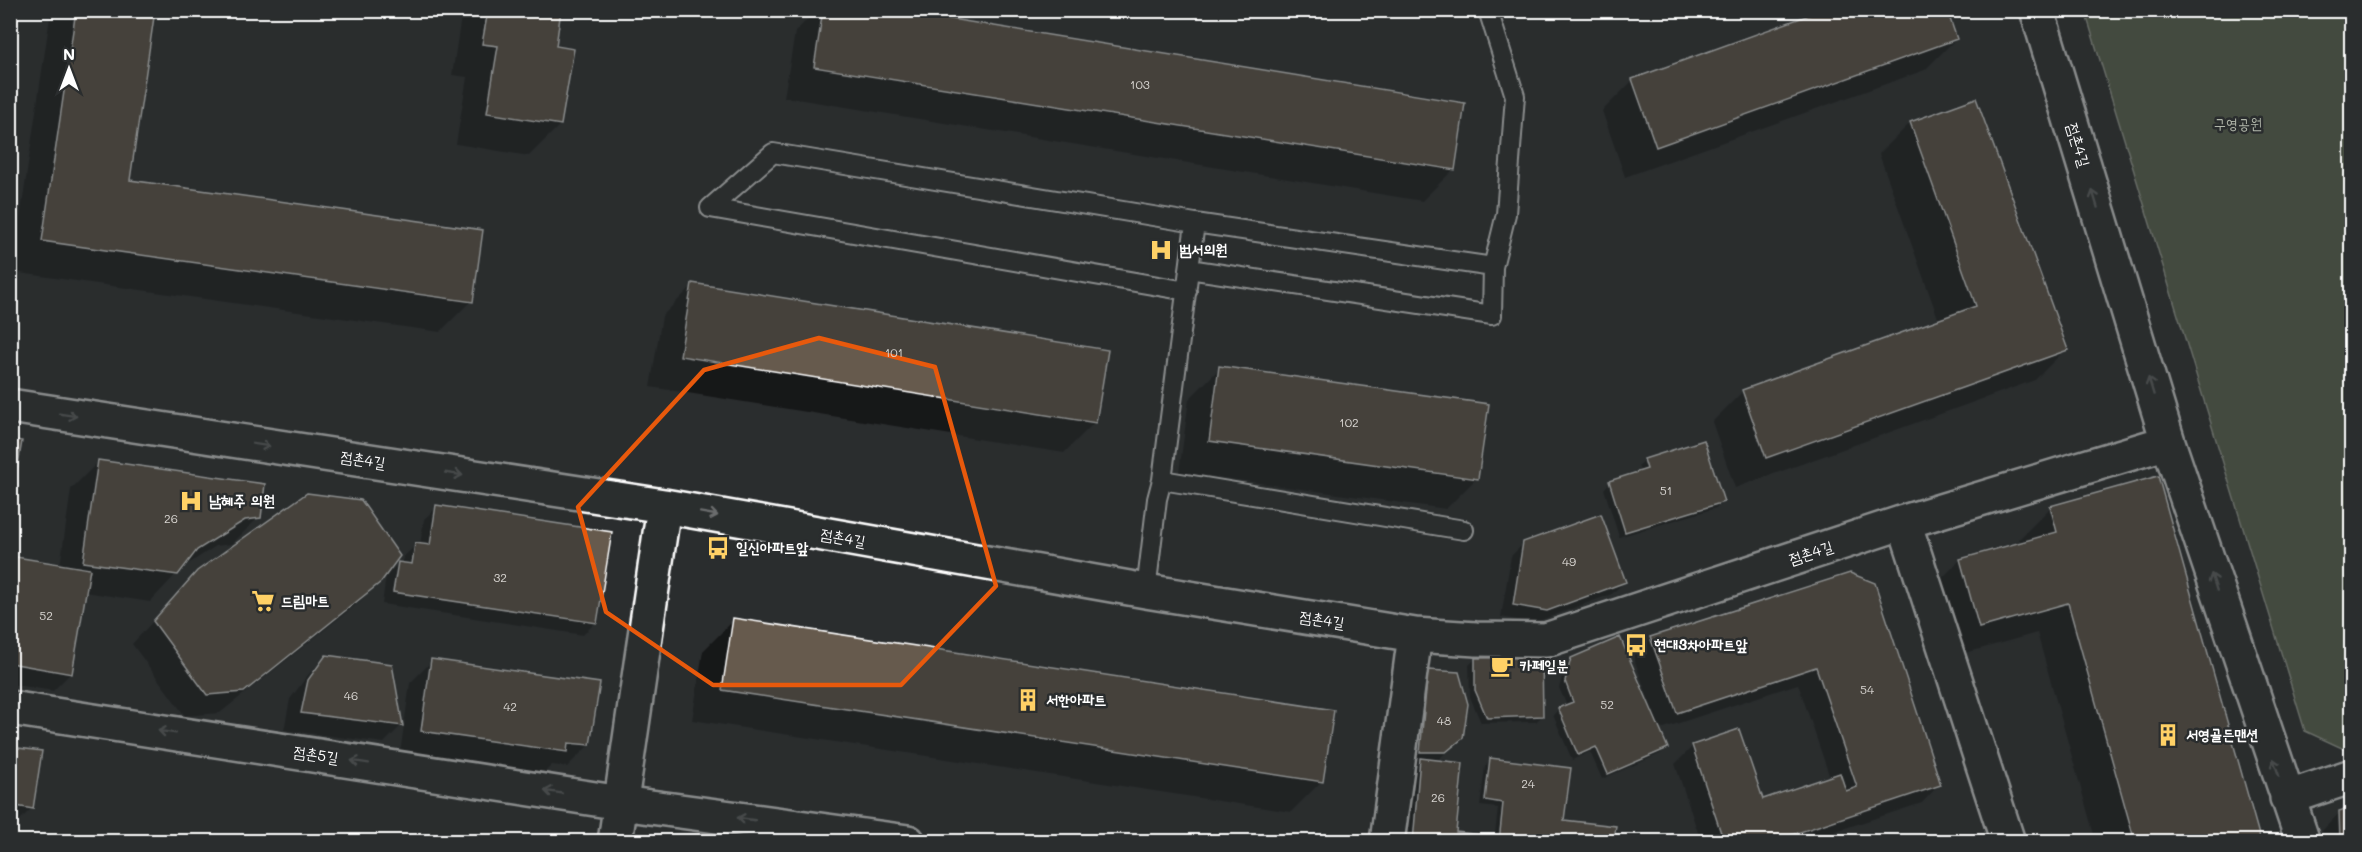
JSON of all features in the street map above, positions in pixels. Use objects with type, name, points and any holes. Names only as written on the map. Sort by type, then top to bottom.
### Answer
[{"type":"street","name":"점촌4길","points":[[10,406],[664,506],[1146,591],[1415,635],[1546,640],[1904,522],[2168,442],[2037,10]]},
{"type":"street","points":[[2168,442],[2303,842]]},
{"type":"street","points":[[615,842],[664,506]]},
{"type":"street","points":[[1904,522],[2008,842]]},
{"type":"street","points":[[1387,842],[1415,635]]},
{"type":"street","name":"점촌5길","points":[[10,708],[621,802],[908,842]]},
{"type":"street","points":[[2287,798],[2352,777]]},
{"type":"lane","points":[[1189,269],[1492,315],[1493,267],[1506,214],[1515,96],[1488,10]]},
{"type":"lane","points":[[1186,291],[710,208],[773,153],[1195,223],[1493,267]]},
{"type":"lane","points":[[1146,591],[1195,223]]},
{"type":"lane","points":[[1162,480],[1464,530]]},
{"type":"highlighted area","points":[[819,338],[935,367],[996,586],[901,685],[713,685],[606,612],[578,507],[704,370]]},
{"type":"green space","name":"구영공원","points":[[2085,11],[2351,11],[2351,747],[2344,749],[2305,731]]},
{"type":"building","points":[[76,10],[155,10],[130,180],[483,230],[473,302],[42,241]]},
{"type":"building","points":[[488,10],[561,10],[556,46],[574,49],[561,125],[487,113],[498,46],[482,44]]},
{"type":"building","points":[[823,10],[896,10],[1465,103],[1455,170],[814,67]]},
{"type":"building","points":[[1823,10],[1947,10],[1957,39],[1656,147],[1632,79]]},
{"type":"building","points":[[1976,98],[2068,350],[1766,458],[1742,390],[1976,306],[1910,122]]},
{"type":"building","points":[[692,283],[1108,350],[1096,423],[680,356]]},
{"type":"building","points":[[1219,366],[1489,404],[1478,479],[1209,441]]},
{"type":"building","points":[[10,439],[22,441],[10,510]]},
{"type":"building","points":[[1704,440],[1724,502],[1625,532],[1609,481],[1647,469],[1644,459]]},
{"type":"building","points":[[98,460],[265,484],[261,518],[245,520],[197,550],[178,575],[83,562]]},
{"type":"building","name":"서영골든맨션","points":[[2158,476],[2261,842],[2135,842],[2068,603],[1979,628],[1960,559],[2057,532],[2050,506]]},
{"type":"building","name":"드림마트","points":[[307,493],[361,500],[400,556],[381,582],[244,692],[207,695],[153,621],[197,571]]},
{"type":"building","points":[[436,505],[612,532],[597,623],[393,592],[398,562],[412,564],[415,543],[430,545]]},
{"type":"building","points":[[1601,514],[1626,582],[1547,611],[1513,605],[1523,542]]},
{"type":"building","points":[[10,556],[90,569],[72,674],[10,663]]},
{"type":"building","points":[[1850,573],[1875,583],[1941,785],[1770,842],[1724,842],[1692,745],[1739,729],[1763,799],[1840,773],[1846,791],[1857,787],[1816,667],[1677,713],[1650,637]]},
{"type":"building","name":"서한아파트","points":[[733,618],[1334,710],[1323,782],[722,690]]},
{"type":"building","points":[[1620,637],[1668,748],[1608,774],[1596,747],[1578,755],[1558,708],[1573,702],[1565,681],[1571,658]]},
{"type":"building","points":[[326,655],[392,664],[403,726],[301,713],[308,680]]},
{"type":"building","points":[[1542,657],[1543,716],[1487,718],[1475,690],[1475,658]]},
{"type":"building","points":[[431,659],[600,683],[590,745],[568,743],[567,752],[421,731]]},
{"type":"building","points":[[1428,670],[1459,672],[1468,704],[1463,738],[1446,752],[1420,752]]},
{"type":"building","points":[[10,747],[42,751],[33,809],[10,805]]},
{"type":"building","points":[[1420,758],[1463,763],[1456,832],[1489,836],[1488,842],[1413,842]]},
{"type":"building","points":[[1490,758],[1571,768],[1564,820],[1616,826],[1614,840],[1628,842],[1499,842],[1503,803],[1485,800]]},
{"type":"building","points":[[2352,807],[2352,842],[2340,842],[2339,811]]},
{"type":"place","name":"범서의원","points":[[1161,250]]},
{"type":"place","name":"남혜주 의원","points":[[191,501]]},
{"type":"place","name":"일신아파트앞","points":[[718,548]]},
{"type":"place","name":"드림마트","points":[[263,601]]},
{"type":"place","name":"현대3차아파트앞","points":[[1636,645]]},
{"type":"place","name":"카페일분","points":[[1502,666]]},
{"type":"place","name":"서한아파트","points":[[1028,700]]},
{"type":"place","name":"서영골든맨션","points":[[2168,735]]}]
